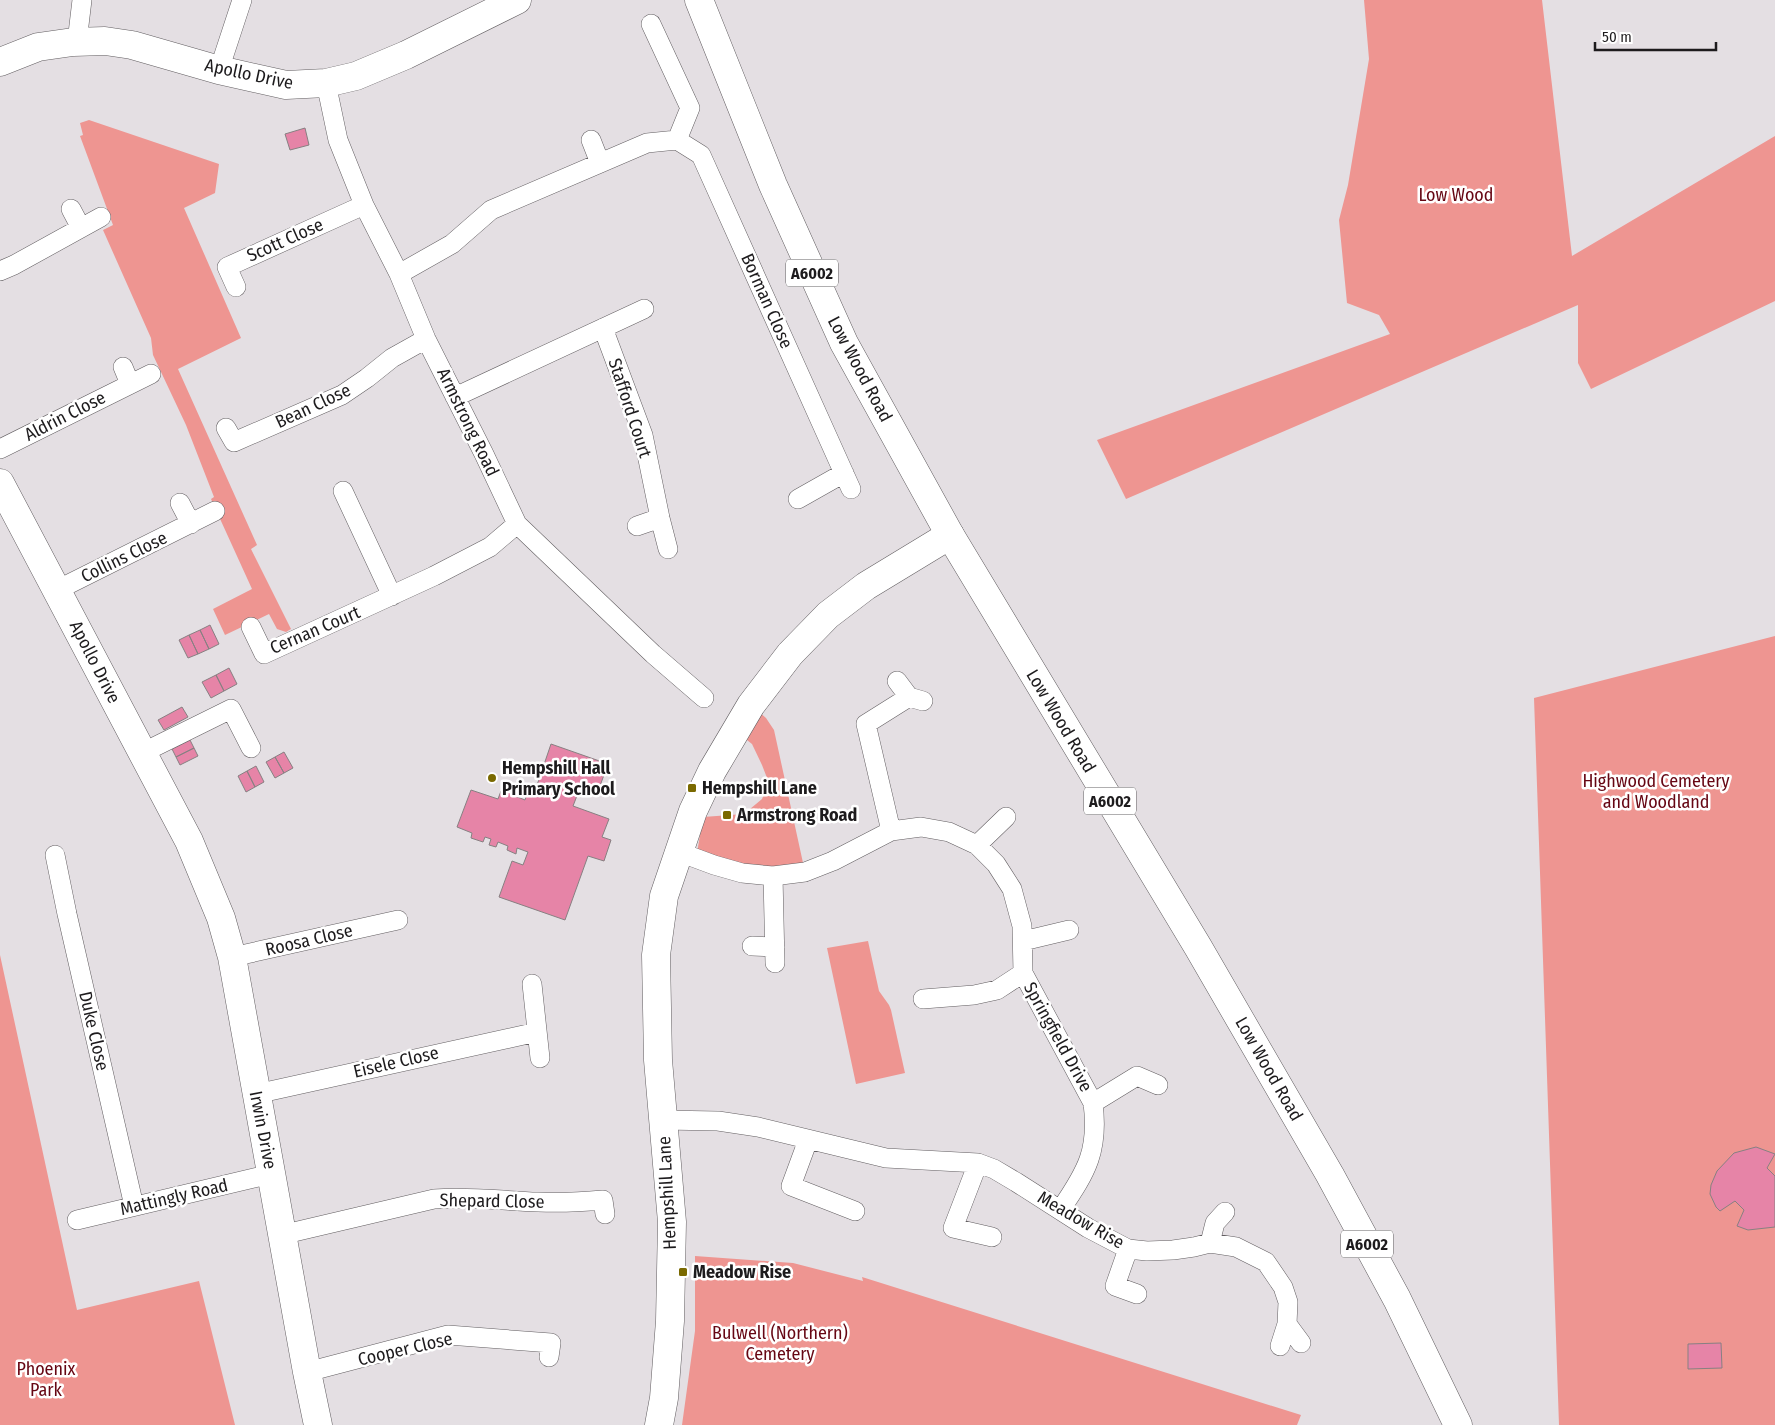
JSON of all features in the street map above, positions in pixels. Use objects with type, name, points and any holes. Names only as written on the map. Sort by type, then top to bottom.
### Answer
[{"type":"street","points":[[77,42],[82,0]]},
{"type":"street","points":[[219,70],[242,0]]},
{"type":"street","name":"Apollo Drive","points":[[0,62],[38,47],[77,42],[105,41],[132,45],[219,70],[286,85],[326,83],[356,76],[448,35],[517,0]]},
{"type":"street","name":"Low Wood Road","points":[[699,0],[772,185],[844,343],[950,535],[1198,947],[1330,1175],[1397,1299],[1458,1425]]},
{"type":"street","points":[[399,274],[452,244],[491,210],[647,143],[677,140],[690,108],[651,24]]},
{"type":"street","name":"Armstrong Road","points":[[326,83],[338,140],[364,205],[399,274],[426,339],[517,524],[653,654],[704,698]]},
{"type":"street","points":[[591,140],[600,163]]},
{"type":"street","name":"Borman Close","points":[[677,140],[701,155],[848,481],[798,499]]},
{"type":"street","name":"Scott Close","points":[[236,287],[226,267],[364,205]]},
{"type":"street","points":[[71,210],[81,228]]},
{"type":"street","points":[[0,271],[101,217]]},
{"type":"street","points":[[455,397],[644,309]]},
{"type":"street","name":"Stafford Court","points":[[603,328],[643,435],[668,550]]},
{"type":"street","name":"Bean Close","points":[[226,428],[234,442],[342,396],[392,358],[426,339]]},
{"type":"street","name":"Aldrin Close","points":[[0,449],[126,376],[151,374]]},
{"type":"street","name":"Apollo Drive","points":[[0,483],[189,842]]},
{"type":"street","points":[[343,491],[392,596]]},
{"type":"street","points":[[180,503],[191,524]]},
{"type":"street","name":"Collins Close","points":[[57,590],[215,511]]},
{"type":"street","points":[[637,526],[660,518]]},
{"type":"street","name":"Cernan Court","points":[[250,627],[264,654],[392,596],[490,547],[517,524]]},
{"type":"street","name":"Hempshill Lane","points":[[659,1425],[664,1398],[668,1350],[672,1222],[658,1060],[656,955],[664,896],[693,811],[716,763],[752,705],[790,654],[828,615],[866,586],[950,535]]},
{"type":"street","points":[[891,831],[866,724],[916,699],[897,681]]},
{"type":"street","points":[[142,753],[231,709],[251,748]]},
{"type":"street","points":[[976,845],[1006,817]]},
{"type":"street","name":"Springfield Drive","points":[[679,852],[742,873],[774,876],[805,872],[833,861],[891,831],[920,827],[950,832],[976,845],[996,864],[1012,889],[1022,926],[1023,973],[1093,1103],[1096,1123],[1092,1151],[1081,1180],[1061,1209]]},
{"type":"street","name":"Irwin Drive","points":[[189,842],[221,918],[232,957],[306,1372],[318,1425]]},
{"type":"street","name":"Duke Close","points":[[55,855],[134,1206]]},
{"type":"street","points":[[752,946],[775,955],[774,876]]},
{"type":"street","name":"Roosa Close","points":[[232,957],[389,916]]},
{"type":"street","points":[[1023,941],[1068,930]]},
{"type":"street","points":[[923,999],[974,995],[997,990],[1023,973]]},
{"type":"street","points":[[532,984],[540,1058]]},
{"type":"street","name":"Eisele Close","points":[[256,1094],[537,1032]]},
{"type":"street","name":"Springfield Drive","points":[[1093,1103],[1137,1076],[1158,1084]]},
{"type":"street","name":"Meadow Rise","points":[[663,1120],[718,1121],[758,1127],[886,1158],[978,1163],[994,1169],[1061,1209],[1088,1228],[1128,1249],[1147,1251],[1173,1250],[1210,1243],[1236,1247],[1266,1262],[1283,1287],[1288,1302],[1287,1324],[1280,1346]]},
{"type":"street","points":[[808,1140],[791,1186],[855,1210]]},
{"type":"street","points":[[978,1163],[953,1228],[992,1237]]},
{"type":"street","name":"Mattingly Road","points":[[77,1220],[271,1174]]},
{"type":"street","name":"Shepard Close","points":[[281,1235],[434,1199],[459,1197],[575,1203],[603,1200],[605,1214]]},
{"type":"street","points":[[1210,1243],[1215,1223],[1225,1212]]},
{"type":"street","points":[[1128,1249],[1115,1286],[1137,1294]]},
{"type":"street","points":[[1287,1324],[1301,1343]]},
{"type":"street","name":"Cooper Close","points":[[306,1372],[448,1335],[551,1344],[549,1357]]},
{"type":"green space","name":"Low Wood","points":[[1364,0],[1542,0],[1572,256],[1775,136],[1775,301],[1591,389],[1578,363],[1578,305],[1126,499],[1097,440],[1390,334],[1379,315],[1347,303],[1339,220],[1348,185],[1369,59]]},
{"type":"green space","points":[[89,120],[219,164],[215,193],[184,208],[241,338],[178,369],[257,545],[251,549],[291,629],[286,632],[277,629],[269,614],[225,635],[213,609],[252,589],[211,499],[214,497],[186,425],[153,355],[151,338],[103,230],[113,225],[80,136],[83,135],[80,123]]},
{"type":"green space","name":"Highwood Cemetery and Woodland","points":[[1775,636],[1775,1425],[1559,1425],[1534,698]]},
{"type":"green space","points":[[751,705],[766,718],[774,730],[805,872],[773,876],[697,853],[703,817],[744,814],[762,799],[769,783],[752,744],[738,733]]},
{"type":"green space","points":[[868,941],[879,991],[891,1010],[905,1073],[856,1084],[827,948]]},
{"type":"green space","name":"Phoenix Park","points":[[0,955],[77,1310],[199,1281],[235,1425],[0,1425]]},
{"type":"green space","name":"Bulwell (Northern) Cemetery","points":[[695,1256],[793,1263],[863,1281],[862,1277],[1301,1415],[1297,1425],[682,1425],[695,1331]]},
{"type":"building","points":[[305,128],[309,145],[290,150],[285,134]]},
{"type":"building","points":[[210,625],[219,644],[209,649],[200,630]]},
{"type":"building","points":[[200,630],[209,649],[198,654],[189,635]]},
{"type":"building","points":[[189,635],[198,654],[188,658],[179,640]]},
{"type":"building","points":[[229,668],[237,684],[224,691],[216,675]]},
{"type":"building","points":[[216,675],[224,691],[211,698],[202,682]]},
{"type":"building","points":[[182,707],[188,717],[164,730],[158,720]]},
{"type":"building","points":[[190,740],[194,748],[176,757],[172,749]]},
{"type":"building","points":[[551,744],[608,764],[597,794],[580,788],[573,806],[609,819],[602,837],[611,840],[604,861],[588,856],[565,920],[499,897],[512,861],[523,865],[528,852],[517,848],[516,854],[507,850],[508,846],[498,842],[496,847],[489,845],[491,839],[485,837],[483,842],[471,838],[472,833],[457,827],[471,790],[498,799],[501,791],[508,793],[509,788],[517,791],[515,796],[525,800],[527,794],[533,797]]},
{"type":"building","points":[[194,748],[198,756],[180,765],[176,757]]},
{"type":"building","points":[[284,752],[293,768],[284,773],[275,757]]},
{"type":"building","points":[[275,757],[284,773],[275,778],[266,762]]},
{"type":"building","points":[[256,766],[264,782],[255,787],[247,771]]},
{"type":"building","points":[[247,771],[255,787],[246,792],[238,776]]},
{"type":"building","points":[[1756,1147],[1775,1154],[1767,1168],[1775,1176],[1775,1227],[1748,1230],[1737,1226],[1744,1210],[1735,1201],[1720,1211],[1710,1194],[1711,1185],[1717,1171],[1734,1153]]},
{"type":"building","points":[[1721,1343],[1722,1368],[1688,1369],[1688,1344]]},
{"type":"place","name":"Hempshill Hall Primary School","points":[[492,778]]},
{"type":"place","name":"Hempshill Lane","points":[[692,788]]},
{"type":"place","name":"Armstrong Road","points":[[727,815]]},
{"type":"place","name":"Meadow Rise","points":[[683,1272]]}]
